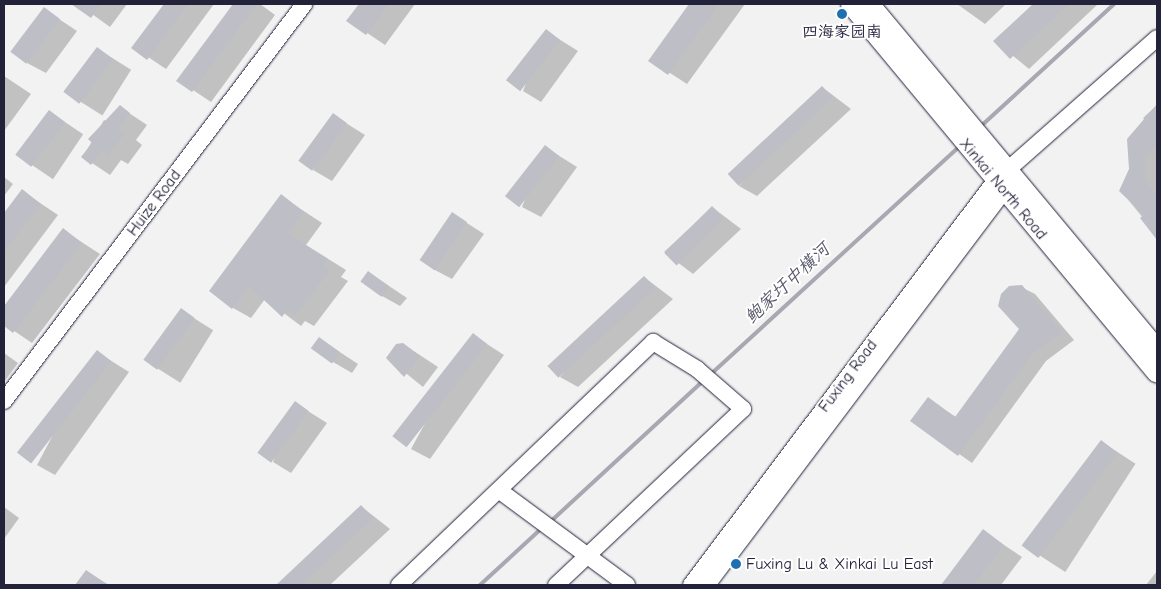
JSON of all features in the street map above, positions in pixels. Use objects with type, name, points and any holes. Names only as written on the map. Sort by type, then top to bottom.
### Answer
[{"type":"main road","name":"Xinkai North Road","points":[[851,4],[973,140],[1003,181],[1157,374]]},
{"type":"main road","name":"Xinkai North Road","points":[[869,4],[959,124]]},
{"type":"main road","name":"Xinkai North Road","points":[[1003,181],[1157,350]]},
{"type":"street","name":"Huize Road","points":[[4,401],[304,4]]},
{"type":"street","name":"Fuxing Road","points":[[691,585],[1003,181],[1157,38]]},
{"type":"street","name":"Fuxing Road","points":[[707,585],[1003,181]]},
{"type":"street","points":[[399,585],[500,491],[653,342],[697,369],[743,409],[556,585]]},
{"type":"street","points":[[500,491],[627,585]]},
{"type":"building","points":[[71,4],[101,4],[91,18]]},
{"type":"building","points":[[164,4],[188,4],[147,60],[131,48]]},
{"type":"building","points":[[233,4],[257,4],[192,92],[176,81]]},
{"type":"building","points":[[359,4],[389,4],[366,35],[346,21]]},
{"type":"building","points":[[689,4],[719,4],[668,75],[648,61]]},
{"type":"building","points":[[1033,4],[1069,4],[1010,59],[993,41]]},
{"type":"building","points":[[44,7],[60,19],[26,64],[10,52]]},
{"type":"building","points":[[546,29],[560,40],[520,91],[506,80]]},
{"type":"building","points":[[97,47],[113,59],[79,104],[63,92]]},
{"type":"building","points":[[822,86],[833,98],[739,186],[728,174]]},
{"type":"building","points":[[1157,104],[1157,146],[1145,157],[1145,180],[1157,195],[1157,240],[1140,218],[1144,215],[1119,191],[1129,169],[1127,139]]},
{"type":"building","points":[[120,105],[130,113],[118,129],[125,133],[109,155],[102,150],[91,165],[81,157],[92,143],[88,139]]},
{"type":"building","points":[[49,110],[65,122],[31,167],[15,155]]},
{"type":"building","points":[[333,113],[347,123],[312,171],[298,161]]},
{"type":"building","points":[[545,145],[559,156],[519,207],[505,196]]},
{"type":"building","points":[[22,189],[41,204],[4,252],[4,213]]},
{"type":"building","points":[[281,194],[304,212],[288,234],[328,259],[324,265],[330,270],[295,316],[287,310],[282,317],[249,286],[232,309],[209,291]]},
{"type":"building","points":[[712,206],[724,218],[677,265],[665,253]]},
{"type":"building","points":[[452,212],[467,222],[434,270],[420,260]]},
{"type":"building","points":[[63,228],[82,243],[13,333],[4,326],[4,306]]},
{"type":"building","points":[[368,271],[389,286],[381,297],[360,282]]},
{"type":"building","points":[[644,276],[655,288],[558,378],[547,366]]},
{"type":"building","points":[[1022,285],[1062,332],[1033,353],[958,456],[910,421],[928,397],[955,417],[1019,329],[998,306],[1001,294],[1009,286]]},
{"type":"building","points":[[181,308],[195,318],[157,370],[143,360]]},
{"type":"building","points":[[473,333],[487,344],[407,447],[392,436]]},
{"type":"building","points":[[319,337],[340,352],[332,364],[311,348]]},
{"type":"building","points":[[403,343],[420,356],[404,377],[386,358],[396,344]]},
{"type":"building","points":[[97,350],[111,361],[31,464],[17,452]]},
{"type":"building","points":[[295,401],[309,411],[271,463],[257,453]]},
{"type":"building","points":[[1101,440],[1118,453],[1038,558],[1022,545]]},
{"type":"building","points":[[361,505],[373,518],[301,585],[276,585]]},
{"type":"building","points":[[983,529],[1004,545],[974,585],[941,585]]},
{"type":"building","points":[[86,570],[108,585],[75,585]]},
{"type":"waterway","name":"鲍家圩中横河","points":[[980,127],[1114,4]]},
{"type":"waterway","name":"鲍家圩中横河","points":[[711,374],[960,146]]},
{"type":"waterway","name":"鲍家圩中横河","points":[[549,523],[704,380]]},
{"type":"waterway","name":"鲍家圩中横河","points":[[480,585],[543,527]]},
{"type":"place","name":"四海家园南","points":[[842,14]]},
{"type":"place","name":"Fuxing Lu & Xinkai Lu East","points":[[736,564]]}]
